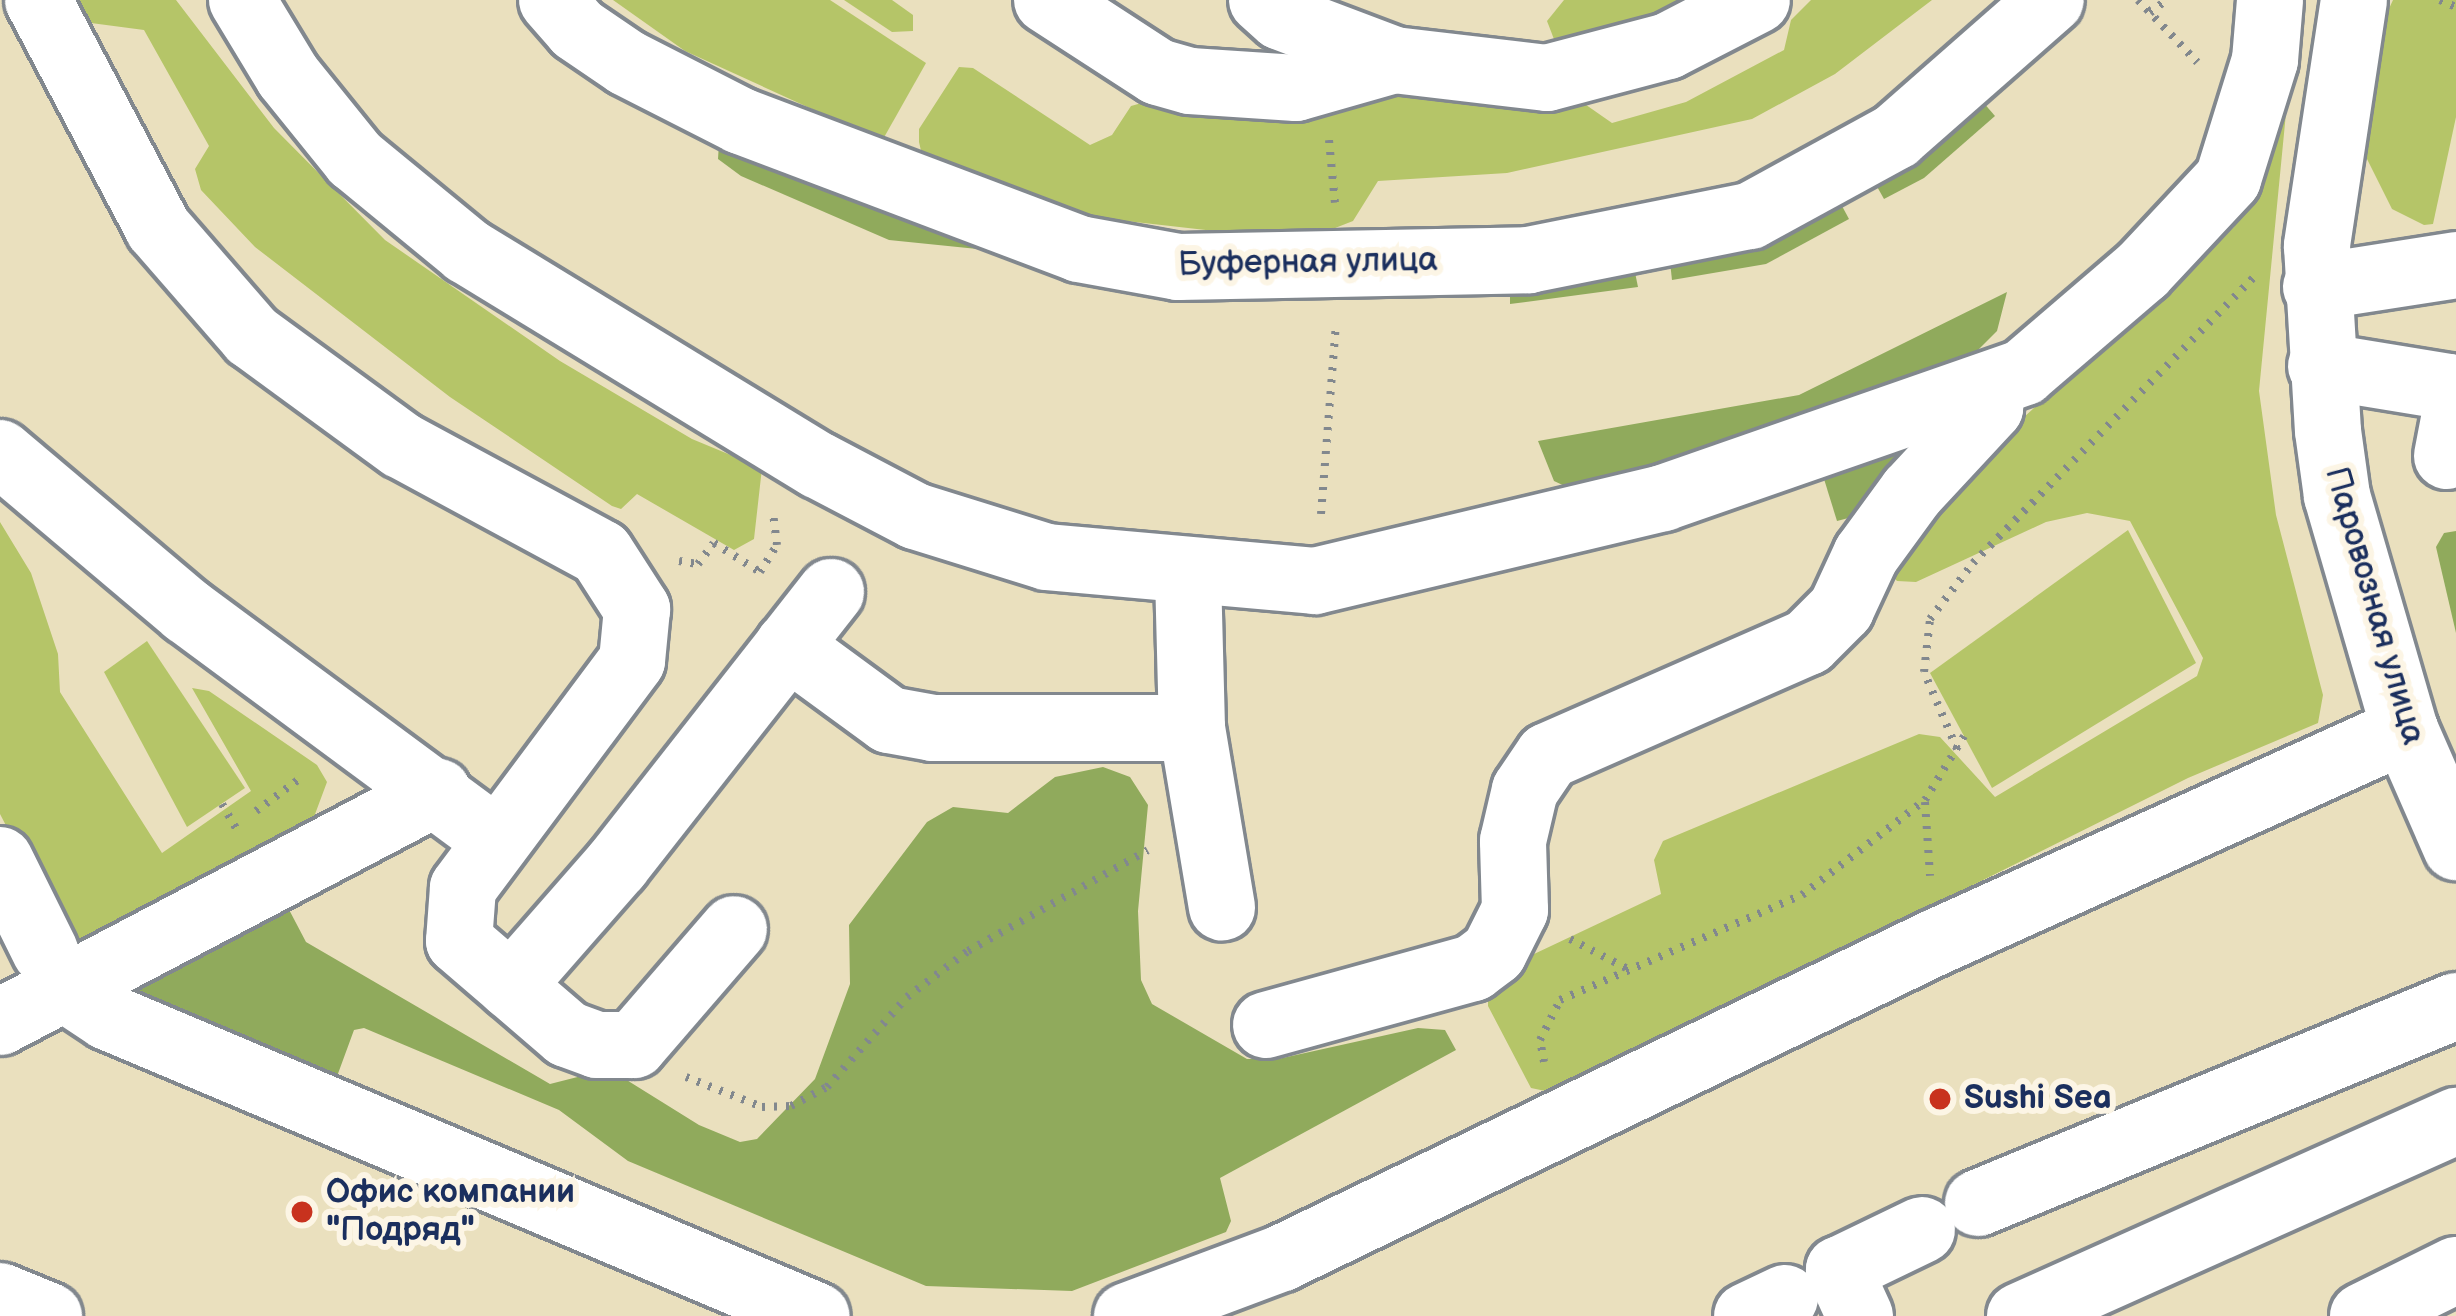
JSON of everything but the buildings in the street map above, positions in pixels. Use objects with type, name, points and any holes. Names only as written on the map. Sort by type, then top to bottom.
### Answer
[{"type":"street","points":[[38,0],[158,228],[251,336],[401,445],[601,553],[637,609],[632,661],[464,888],[459,941],[567,1034],[597,1046],[634,1045],[734,929]]},
{"type":"street","points":[[242,0],[288,76],[356,159],[467,251],[818,465],[915,516],[1047,557],[1188,575],[1315,581],[1663,498],[1992,387],[2050,354],[2228,179],[2256,100],[2270,0]]},
{"type":"street","name":"Буферная улица","points":[[552,0],[578,29],[627,63],[741,121],[1079,249],[1178,267],[1529,260],[1750,216],[1896,136],[2051,0]]},
{"type":"street","points":[[1047,0],[1157,72],[1190,81],[1296,88],[1394,60]]},
{"type":"street","points":[[1262,0],[1281,17],[1394,60],[1547,78],[1668,46],[1757,0]]},
{"type":"street","name":"Паровозная улица","points":[[2354,0],[2316,286],[2321,366],[2337,496],[2404,730],[2456,847]]},
{"type":"street","points":[[2316,286],[2456,266]]},
{"type":"street","points":[[2321,366],[2449,387],[2453,420]]},
{"type":"street","points":[[1267,1025],[1473,968],[1493,952],[1515,910],[1513,842],[1525,790],[1548,757],[1808,642],[1840,609],[1866,556],[1912,492],[1990,408],[1992,387]]},
{"type":"street","points":[[0,453],[187,611],[438,792],[496,840]]},
{"type":"street","points":[[1188,575],[1192,728],[1222,908]]},
{"type":"street","points":[[511,986],[831,592]]},
{"type":"street","points":[[788,646],[889,719],[932,728],[1192,728]]},
{"type":"street","points":[[1127,1316],[1282,1258],[1934,944],[2404,730]]},
{"type":"street","points":[[0,1022],[53,968],[438,792]]},
{"type":"street","points":[[0,860],[53,968],[108,1017],[817,1316]]},
{"type":"street","points":[[1860,1316],[1839,1270],[1950,1216],[2456,1006]]},
{"type":"street","points":[[2020,1316],[2456,1121]]},
{"type":"street","points":[[2363,1316],[2456,1270]]},
{"type":"street","points":[[0,1296],[49,1316]]},
{"type":"path","points":[[2150,13],[2166,0]]},
{"type":"path","points":[[2440,0],[2456,7]]},
{"type":"path","points":[[1315,581],[1341,263],[1326,116]]},
{"type":"path","points":[[1957,749],[1924,672],[1930,619],[1973,563],[2243,288]]},
{"type":"path","points":[[617,576],[633,555],[698,564],[714,543],[760,572],[777,545],[770,487],[818,465]]},
{"type":"path","points":[[222,804],[236,826],[356,736]]},
{"type":"path","points":[[1540,1040],[1560,1000],[1802,895],[1925,800],[1964,736]]},
{"type":"path","points":[[1925,800],[1928,858]]},
{"type":"path","points":[[634,1045],[701,1087],[762,1107],[791,1106],[826,1087],[907,997],[968,951],[1205,819]]},
{"type":"green space","points":[[69,0],[176,0],[274,128],[385,240],[560,361],[692,439],[762,468],[754,539],[734,550],[637,494],[621,509],[612,506],[450,397],[255,247],[201,190],[195,169],[209,146],[144,30],[91,23]]},
{"type":"green space","points":[[613,0],[830,0],[926,63],[882,141],[685,51]]},
{"type":"green space","points":[[844,0],[892,0],[913,15],[913,31],[892,32]]},
{"type":"green space","points":[[1564,0],[1705,0],[1557,47],[1547,21]]},
{"type":"green space","points":[[1811,0],[1932,0],[1835,74],[1752,119],[1507,173],[1378,181],[1353,221],[1302,241],[1082,216],[922,155],[919,142],[919,129],[959,67],[973,68],[1090,145],[1112,135],[1131,106],[1156,99],[1402,87],[1579,100],[1612,123],[1686,102],[1784,50],[1791,20]]},
{"type":"green space","points":[[2393,0],[2456,0],[2456,117],[2433,224],[2424,225],[2392,209],[2364,153],[2369,52]]},
{"type":"green space","points":[[1976,94],[1995,116],[1924,178],[1884,199],[1871,176]]},
{"type":"green space","points":[[2286,113],[2259,391],[2276,515],[2323,695],[2318,723],[2188,778],[1555,1093],[1531,1088],[1488,1006],[1488,985],[1513,964],[1661,894],[1654,860],[1663,841],[1919,734],[1940,737],[1995,797],[2197,676],[2203,658],[2130,521],[2087,513],[2046,522],[1916,582],[1897,581],[1888,571],[1928,504],[2234,227],[2273,117]]},
{"type":"green space","points":[[719,143],[997,251],[889,240],[741,176],[718,159]]},
{"type":"green space","points":[[1835,193],[1849,219],[1766,264],[1672,280],[1669,253]]},
{"type":"green space","points":[[1632,258],[1638,287],[1510,304],[1510,277]]},
{"type":"green space","points":[[2007,292],[1997,331],[1967,361],[1620,479],[1569,488],[1554,481],[1538,441],[1799,395]]},
{"type":"green space","points":[[1915,445],[1856,516],[1837,521],[1824,479],[1831,472]]},
{"type":"green space","points":[[0,522],[31,573],[58,654],[60,692],[162,853],[251,791],[192,688],[209,691],[317,765],[327,782],[311,825],[79,951],[66,941],[0,814]]},
{"type":"green space","points":[[2128,530],[2196,663],[1992,788],[1930,673]]},
{"type":"green space","points":[[2456,531],[2456,633],[2436,547],[2444,533]]},
{"type":"green space","points":[[147,641],[245,788],[187,827],[104,672]]},
{"type":"green space","points":[[1103,767],[1130,777],[1148,805],[1138,911],[1141,980],[1152,1004],[1247,1059],[1278,1059],[1418,1028],[1445,1030],[1456,1050],[1220,1178],[1231,1221],[1226,1232],[1072,1291],[926,1286],[628,1161],[559,1110],[364,1028],[354,1030],[332,1090],[125,1010],[114,978],[285,902],[306,942],[550,1084],[609,1069],[699,1125],[740,1142],[757,1139],[815,1079],[850,984],[849,925],[927,822],[953,807],[1008,813],[1055,777]]},
{"type":"place","name":"Sushi Sea","points":[[1940,1099]]},
{"type":"place","name":"Офис компании \"Подряд\"","points":[[302,1212]]}]
